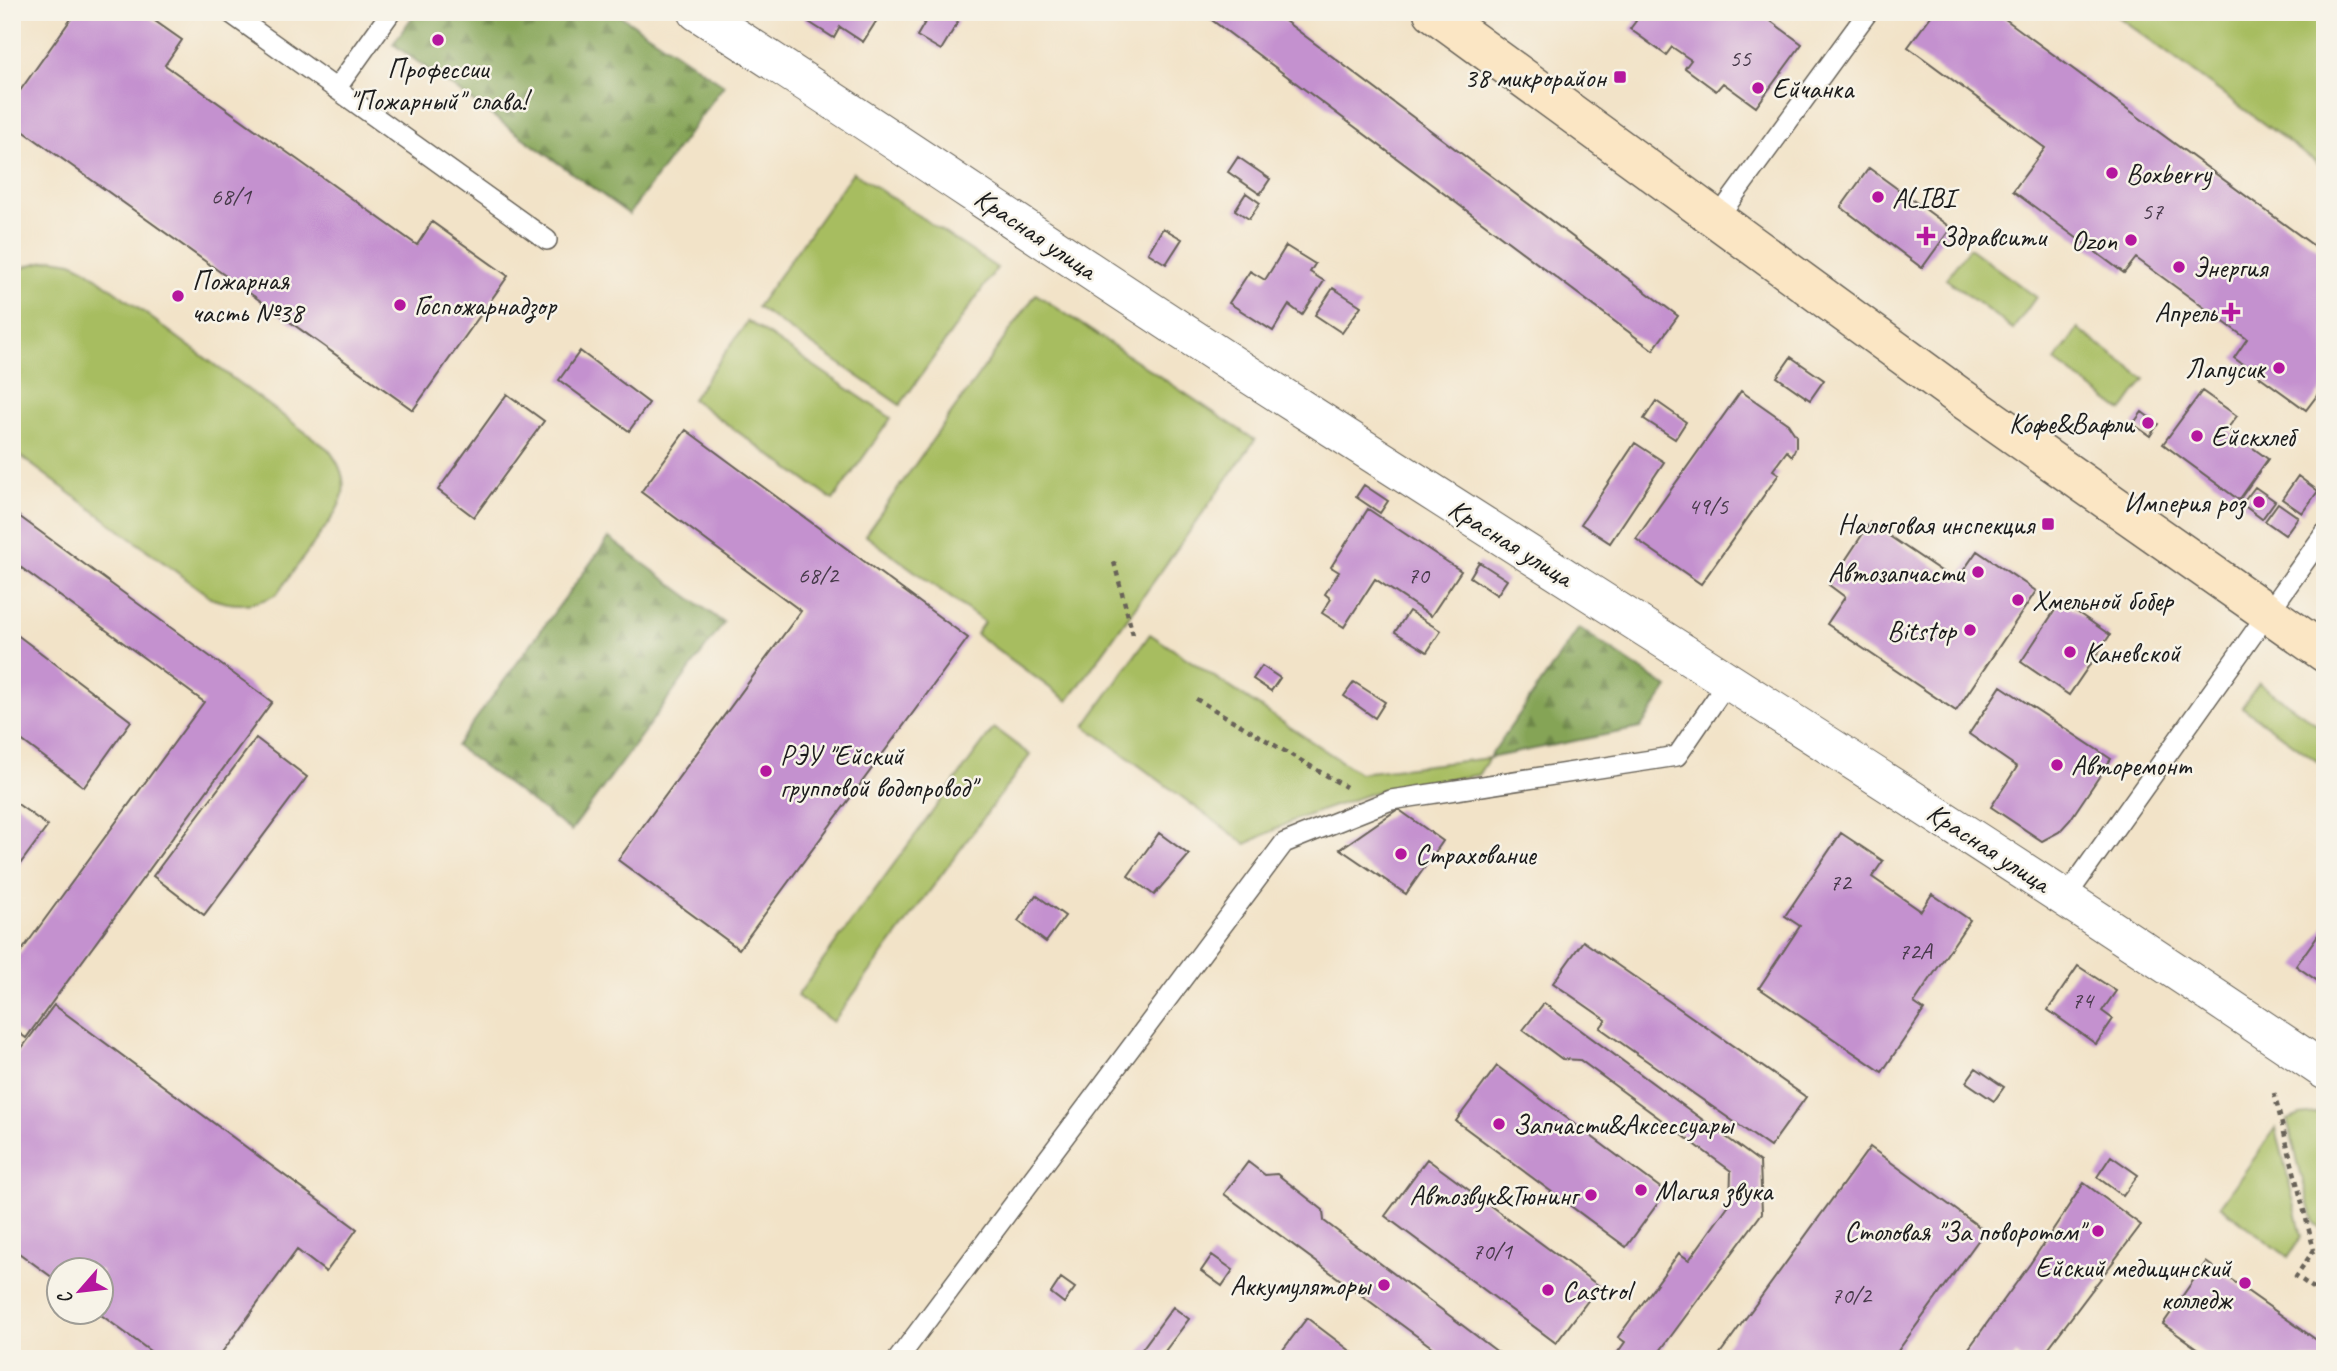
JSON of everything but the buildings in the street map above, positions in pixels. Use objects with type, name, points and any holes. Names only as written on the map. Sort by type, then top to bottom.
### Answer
[{"type":"street","name":"Красная улица","points":[[697,12],[1296,405],[2066,897],[2325,1072]]},
{"type":"street","points":[[1433,12],[1960,397],[2325,653]]},
{"type":"lane","points":[[229,12],[547,240]]},
{"type":"lane","points":[[336,89],[391,12]]},
{"type":"lane","points":[[1716,219],[1868,12]]},
{"type":"lane","points":[[2066,897],[2325,533]]},
{"type":"lane","points":[[898,1359],[1284,843],[1391,800],[1676,756],[1729,680]]},
{"type":"path","points":[[1114,562],[1133,635]]},
{"type":"path","points":[[1196,699],[1378,805]]},
{"type":"path","points":[[2274,1093],[2315,1250]]},
{"type":"path","points":[[2315,1250],[2325,1250]]},
{"type":"path","points":[[2315,1250],[2296,1276],[2325,1296]]},
{"type":"green space","points":[[416,12],[615,12],[724,85],[629,214],[393,44]]},
{"type":"green space","points":[[2112,12],[2325,12],[2325,169]]},
{"type":"green space","points":[[853,172],[997,268],[900,405],[757,307]]},
{"type":"green space","points":[[1969,248],[2036,297],[2013,329],[1946,279]]},
{"type":"green space","points":[[53,259],[72,262],[84,268],[328,449],[337,462],[344,486],[338,507],[277,594],[245,604],[213,599],[12,450],[12,279],[26,266]]},
{"type":"green space","points":[[1036,294],[1255,440],[1068,701],[976,634],[984,622],[865,535]]},
{"type":"green space","points":[[748,321],[891,418],[833,500],[692,399]]},
{"type":"green space","points":[[2078,329],[2145,379],[2122,411],[2055,361]]},
{"type":"green space","points":[[609,538],[724,623],[571,831],[456,746]]},
{"type":"green space","points":[[1579,628],[1668,688],[1640,728],[1489,758]]},
{"type":"green space","points":[[1150,634],[1359,773],[1489,758],[1478,775],[1387,788],[1294,820],[1246,844],[1085,726]]},
{"type":"green space","points":[[2259,683],[2325,730],[2325,767],[2242,707]]},
{"type":"green space","points":[[994,728],[1030,755],[833,1022],[797,996]]},
{"type":"green space","points":[[2325,1112],[2325,1232],[2314,1223],[2287,1120],[2300,1115]]},
{"type":"green space","points":[[2276,1128],[2302,1236],[2288,1257],[2220,1206]]},
{"type":"place","name":"Профессии \"Пожарный\" слава!","points":[[438,40]]},
{"type":"place","name":"38 микрорайон","points":[[1620,77]]},
{"type":"place","name":"Ейчанка","points":[[1758,88]]},
{"type":"place","name":"Boxberry","points":[[2112,173]]},
{"type":"place","name":"ALIBI","points":[[1878,197]]},
{"type":"place","name":"Здравсити","points":[[1926,236]]},
{"type":"place","name":"Ozon","points":[[2131,240]]},
{"type":"place","name":"Энергия","points":[[2179,267]]},
{"type":"place","name":"Пожарная часть №38","points":[[178,296]]},
{"type":"place","name":"Госпожарнадзор","points":[[400,305]]},
{"type":"place","name":"Апрель","points":[[2231,312]]},
{"type":"place","name":"Лапусик","points":[[2279,368]]},
{"type":"place","name":"Кофе&Вафли","points":[[2148,423]]},
{"type":"place","name":"Ейскхлеб","points":[[2197,436]]},
{"type":"place","name":"Империя роз","points":[[2259,502]]},
{"type":"place","name":"Налоговая инспекция","points":[[2048,524]]},
{"type":"place","name":"Автозапчасти","points":[[1978,572]]},
{"type":"place","name":"Хмельной бобер","points":[[2018,600]]},
{"type":"place","name":"Bitstop","points":[[1970,630]]},
{"type":"place","name":"Каневской","points":[[2070,652]]},
{"type":"place","name":"Авторемонт","points":[[2057,765]]},
{"type":"place","name":"РЭУ \"Ейский групповой водопровод\"","points":[[766,771]]},
{"type":"place","name":"Страхование","points":[[1401,854]]},
{"type":"place","name":"Запчасти&Аксессуары","points":[[1499,1124]]},
{"type":"place","name":"Магия звука","points":[[1641,1190]]},
{"type":"place","name":"Автозвук&Тюнинг","points":[[1591,1195]]},
{"type":"place","name":"Столовая \"За поворотом\"","points":[[2098,1231]]},
{"type":"place","name":"Ейский медицинский колледж","points":[[2245,1283]]},
{"type":"place","name":"Аккумуляторы","points":[[1384,1285]]},
{"type":"place","name":"Castrol","points":[[1548,1290]]}]
